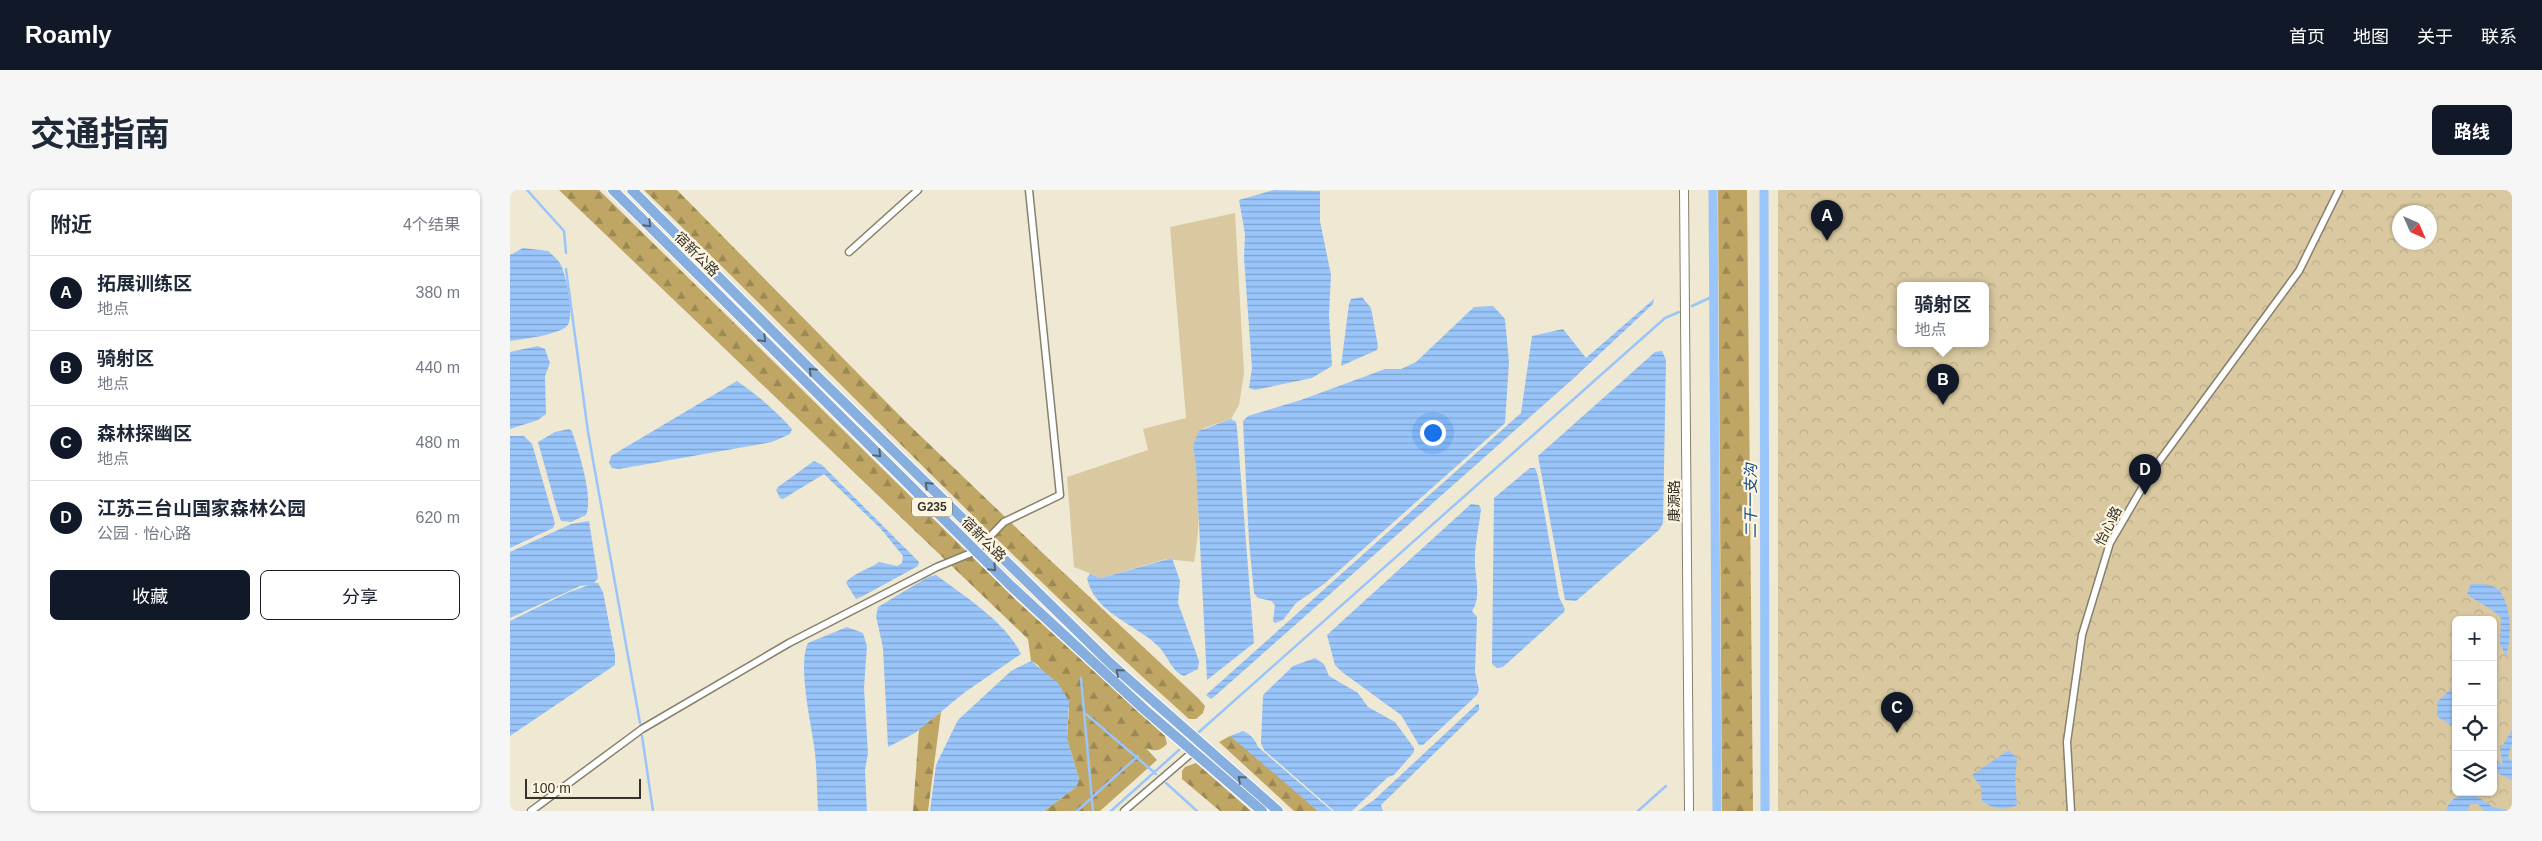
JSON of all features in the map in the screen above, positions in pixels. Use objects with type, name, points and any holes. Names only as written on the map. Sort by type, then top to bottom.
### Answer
[{"type":"highway","name":"宿新公路","points":[[613,190],[976,551],[1138,704],[1262,811]]},
{"type":"highway","name":"宿新公路","points":[[632,190],[1110,663],[1278,811]]},
{"type":"street","points":[[849,252],[918,190]]},
{"type":"street","points":[[531,811],[642,729],[789,643],[899,587],[976,551],[1004,522],[1060,495],[1029,190]]},
{"type":"street","name":"康源路","points":[[1684,190],[1688,811]]},
{"type":"street","name":"怡心路","points":[[2072,811],[2067,742],[2082,635],[2110,543],[2152,471],[2299,271],[2339,190]]},
{"type":"street","points":[[1124,811],[1202,744]]},
{"type":"green space","points":[[559,190],[599,190],[1017,601],[1165,736],[1167,744],[1162,748],[1152,750],[1146,748],[1157,760],[1100,811],[1044,811],[1076,787],[1079,779],[1067,739],[1069,709],[1038,665],[1031,661],[1028,639]]},
{"type":"green space","points":[[644,190],[677,190],[903,419],[1198,698],[1205,706],[1203,713],[1196,719],[1189,719],[1119,655],[981,524]]},
{"type":"green space","points":[[1718,190],[1747,190],[1753,811],[1722,811]]},
{"type":"green space","points":[[1778,190],[2512,190],[2512,811],[1778,811]]},
{"type":"green space","points":[[1235,213],[1244,373],[1239,405],[1231,419],[1204,428],[1193,446],[1199,504],[1194,562],[1166,559],[1101,578],[1074,567],[1067,477],[1148,450],[1143,429],[1186,418],[1170,227]]},
{"type":"green space","points":[[941,712],[928,811],[913,811],[919,729]]},
{"type":"green space","points":[[1230,736],[1243,745],[1318,811],[1294,811],[1219,742]]},
{"type":"green space","points":[[1196,763],[1251,811],[1220,811],[1182,779],[1182,771],[1185,767]]},
{"type":"water","points":[[1274,190],[1320,191],[1320,221],[1331,275],[1329,315],[1332,366],[1312,378],[1255,390],[1249,388],[1252,368],[1244,258],[1245,234],[1239,200]]},
{"type":"water","points":[[523,248],[548,251],[560,263],[569,296],[570,314],[567,326],[563,329],[540,336],[510,341],[510,255]]},
{"type":"water","points":[[1362,297],[1371,308],[1378,346],[1377,350],[1341,366],[1349,304],[1351,299]]},
{"type":"water","points":[[1654,299],[1653,304],[1574,378],[1215,696],[1211,699],[1206,695],[1521,413],[1532,336],[1563,329],[1586,358]]},
{"type":"water","points":[[1493,306],[1505,319],[1509,362],[1505,423],[1324,584],[1296,603],[1283,620],[1275,623],[1273,621],[1275,606],[1272,601],[1258,598],[1254,593],[1249,542],[1243,421],[1248,416],[1301,400],[1385,369],[1401,369],[1416,362],[1474,307]]},
{"type":"water","points":[[538,346],[545,349],[550,363],[545,376],[546,414],[538,420],[510,429],[510,352]]},
{"type":"water","points":[[1662,351],[1666,360],[1663,523],[1659,530],[1576,601],[1565,600],[1538,456],[1655,352]]},
{"type":"water","points":[[737,381],[779,415],[792,429],[790,434],[772,442],[619,469],[612,468],[609,463],[611,456]]},
{"type":"water","points":[[1231,419],[1236,422],[1237,428],[1254,643],[1207,680],[1196,466],[1193,446],[1199,431]]},
{"type":"water","points":[[569,429],[572,431],[581,461],[588,497],[586,515],[571,522],[561,521],[538,442],[555,432]]},
{"type":"water","points":[[510,436],[524,436],[532,444],[555,523],[553,528],[510,548]]},
{"type":"water","points":[[814,461],[822,465],[919,562],[918,566],[856,599],[846,583],[848,580],[879,562],[897,566],[902,563],[903,556],[881,529],[824,474],[783,499],[780,498],[776,490],[778,487]]},
{"type":"water","points":[[1530,468],[1535,468],[1538,476],[1559,597],[1565,609],[1564,612],[1503,667],[1497,668],[1492,664],[1494,498]]},
{"type":"water","points":[[1471,504],[1479,505],[1481,509],[1475,558],[1477,595],[1472,611],[1477,617],[1475,672],[1479,690],[1477,695],[1423,745],[1419,745],[1401,715],[1335,665],[1327,635]]},
{"type":"water","points":[[589,521],[598,578],[594,583],[598,583],[603,592],[615,654],[615,665],[510,736],[510,621],[567,593],[589,585],[580,586],[510,618],[510,552],[571,524]]},
{"type":"water","points":[[1172,558],[1180,581],[1178,603],[1199,661],[1198,669],[1184,676],[1176,671],[1159,647],[1150,639],[1117,617],[1098,600],[1091,590],[1087,578],[1090,574],[1101,578]]},
{"type":"water","points":[[936,575],[995,620],[1014,642],[1021,654],[965,692],[915,733],[888,747],[883,648],[876,616],[878,607],[928,577]]},
{"type":"water","points":[[2471,584],[2492,586],[2503,595],[2508,612],[2510,630],[2506,656],[2500,644],[2501,618],[2467,594]]},
{"type":"water","points":[[847,627],[863,633],[867,646],[864,688],[868,753],[865,770],[867,811],[818,811],[815,753],[806,697],[805,654],[808,643]]},
{"type":"water","points":[[1315,658],[1324,664],[1329,676],[1358,693],[1368,707],[1395,722],[1414,748],[1414,752],[1394,775],[1388,777],[1352,811],[1334,811],[1264,750],[1261,743],[1263,695],[1293,666]]},
{"type":"water","points":[[1031,661],[1058,683],[1069,701],[1067,739],[1079,779],[1076,787],[1044,811],[930,811],[936,765],[958,720],[1011,671]]},
{"type":"water","points":[[2452,688],[2452,726],[2438,717],[2437,702]]},
{"type":"water","points":[[1479,704],[1479,710],[1381,805],[1383,811],[1358,811],[1374,800]]},
{"type":"water","points":[[2512,730],[2512,744],[2508,757],[2512,762],[2512,780],[2497,773],[2497,761],[2503,766],[2500,750]]},
{"type":"water","points":[[1243,731],[1252,737],[1258,747],[1332,811],[1318,811],[1230,736]]},
{"type":"water","points":[[2009,750],[2017,759],[2015,779],[2017,805],[2004,809],[1995,808],[1982,801],[1981,787],[1972,775]]},
{"type":"water","points":[[2476,796],[2493,807],[2512,811],[2484,811],[2478,804],[2470,804],[2468,811],[2446,811],[2450,803],[2456,798]]},
{"type":"waterway","points":[[527,190],[564,231],[566,253]]},
{"type":"waterway","points":[[1713,190],[1717,811]]},
{"type":"waterway","name":"二干一支沟","points":[[1764,190],[1765,811]]},
{"type":"waterway","points":[[566,269],[588,432],[640,723]]},
{"type":"waterway","points":[[1692,306],[1714,296]]},
{"type":"waterway","points":[[1199,732],[1665,318],[1679,312]]},
{"type":"waterway","points":[[1081,678],[1093,811]]},
{"type":"waterway","points":[[1086,714],[1156,774]]},
{"type":"waterway","points":[[642,736],[653,811]]},
{"type":"waterway","points":[[1111,811],[1179,750]]},
{"type":"waterway","points":[[1077,811],[1138,756]]},
{"type":"waterway","points":[[1166,783],[1197,811]]},
{"type":"waterway","points":[[1638,811],[1666,786]]},
{"type":"place","name":"拓展训练区","points":[[1827,241]]},
{"type":"place","name":"骑射区","points":[[1943,405]]},
{"type":"place","name":"江苏三台山国家森林公园","points":[[2145,495]]},
{"type":"place","name":"森林探幽区","points":[[1897,733]]}]
